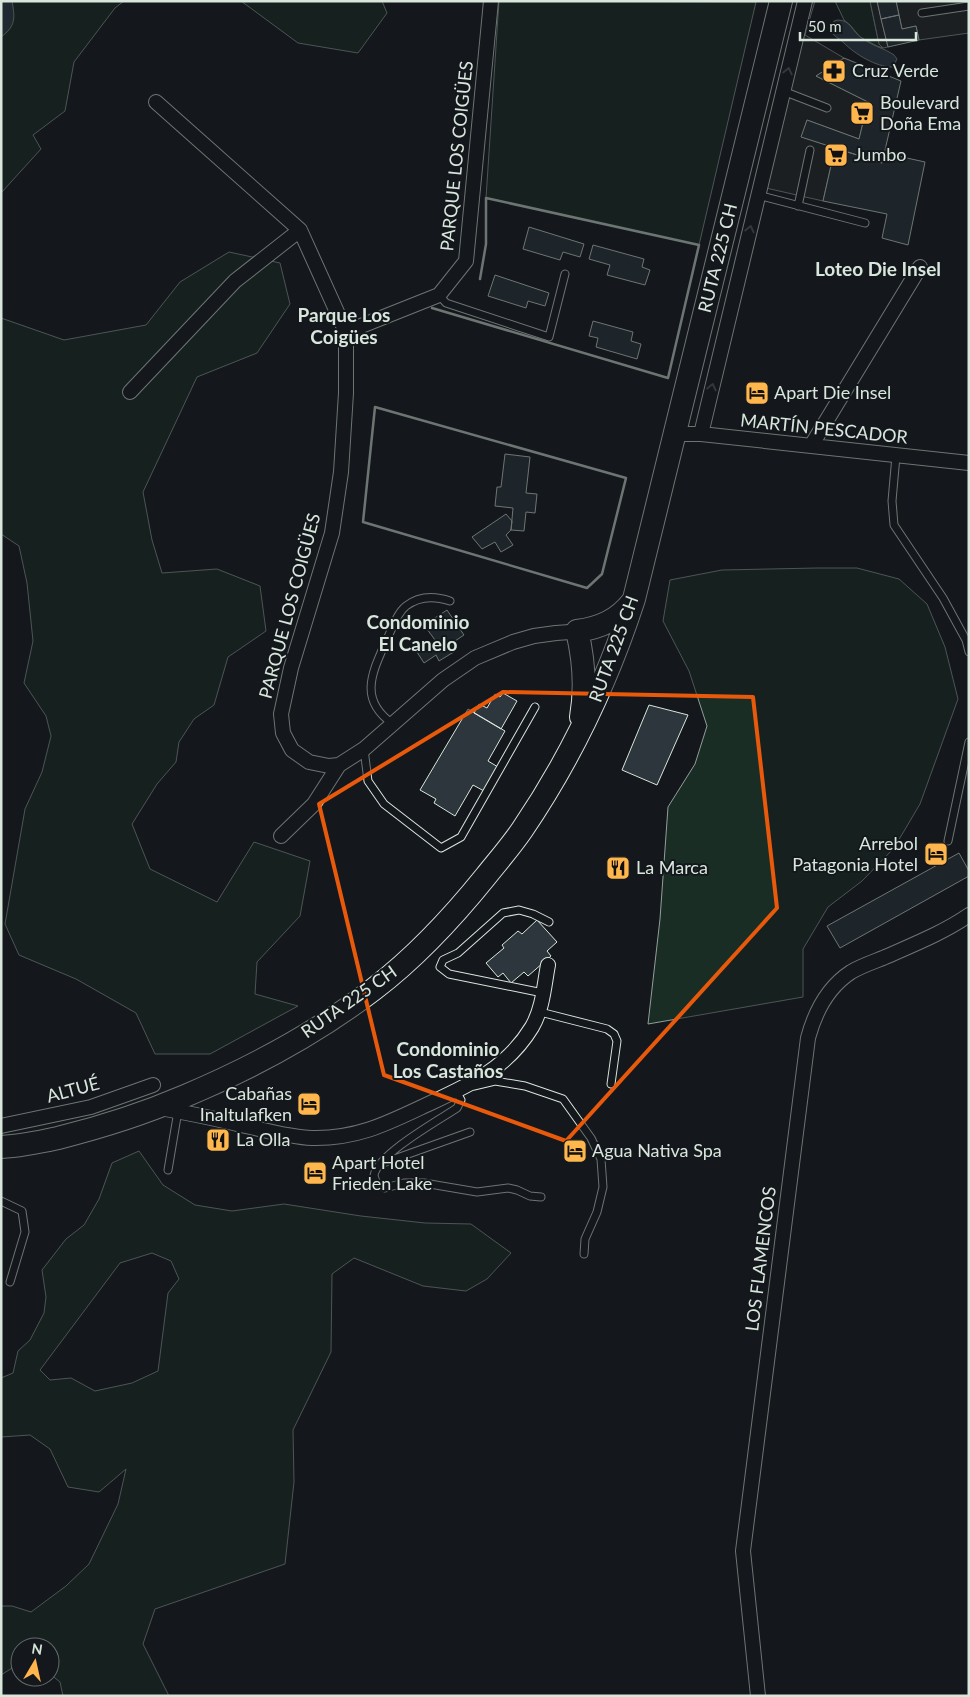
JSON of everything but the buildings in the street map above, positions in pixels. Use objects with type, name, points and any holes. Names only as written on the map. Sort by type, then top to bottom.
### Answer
[{"type":"main road","name":"RUTA 225 CH","points":[[6,1147],[83,1132],[168,1109],[227,1079],[328,1021],[374,989],[419,951],[465,902],[521,831],[563,765],[574,744],[607,674],[634,599],[781,1]]},
{"type":"main road","points":[[574,744],[579,727],[584,692],[584,671],[577,631],[600,626],[610,621],[627,608],[634,599]]},
{"type":"street","name":"PARQUE LOS COIGÜES","points":[[346,332],[439,295],[466,261],[491,1]]},
{"type":"street","points":[[701,434],[805,1]]},
{"type":"street","name":"PARQUE LOS COIGÜES","points":[[156,102],[300,230],[346,332],[346,393],[342,462],[332,534],[291,668],[281,714],[283,733],[292,750],[300,757],[318,765],[339,765]]},
{"type":"street","points":[[130,392],[235,280],[300,230]]},
{"type":"street","points":[[811,446],[920,266]]},
{"type":"street","name":"MARTÍN PESCADOR","points":[[675,434],[701,434],[896,456],[968,462]]},
{"type":"street","points":[[281,836],[314,804],[339,765],[364,749],[443,680],[475,658],[527,638],[556,633],[603,630],[622,633]]},
{"type":"street","name":"LOS FLAMENCOS","points":[[758,1696],[743,1551],[806,1050],[811,1026],[830,991],[852,971],[923,940],[969,915]]},
{"type":"street","points":[[168,1109],[281,1134],[314,1138],[335,1137],[376,1128],[472,1084],[501,1064],[524,1039],[540,1012],[548,965]]},
{"type":"street","name":"ALTUÉ","points":[[1,1126],[91,1107],[153,1085]]},
{"type":"street","points":[[1,1126],[6,1147]]},
{"type":"lane","points":[[922,13],[969,6]]},
{"type":"lane","points":[[783,91],[827,108]]},
{"type":"lane","points":[[798,206],[810,150]]},
{"type":"lane","points":[[758,195],[865,224]]},
{"type":"lane","points":[[439,295],[446,303],[549,337],[565,274]]},
{"type":"lane","points":[[896,456],[892,501],[894,525],[943,598],[966,640],[969,652]]},
{"type":"lane","points":[[394,724],[381,714],[377,708],[371,692],[370,682],[372,673],[394,624],[404,607],[412,602],[431,597],[450,601]]},
{"type":"lane","points":[[364,749],[368,781],[384,804],[441,848],[461,837],[535,707]]},
{"type":"lane","points":[[948,841],[969,742]]},
{"type":"lane","points":[[543,993],[449,974],[440,967],[443,960],[458,953],[503,913],[519,910],[549,922]]},
{"type":"lane","points":[[540,1012],[607,1029],[614,1034],[617,1041],[611,1084]]},
{"type":"lane","points":[[541,1197],[530,1196],[508,1188],[477,1192],[424,1183],[404,1183],[385,1188],[377,1184],[374,1171],[400,1144],[457,1108],[461,1100],[456,1091],[495,1081],[525,1086],[563,1099],[591,1138],[601,1159],[603,1173],[601,1201],[587,1230],[584,1254]]},
{"type":"lane","points":[[168,1109],[168,1170]]},
{"type":"lane","points":[[380,1164],[470,1132]]},
{"type":"lane","points":[[1,1201],[22,1211],[25,1232],[10,1282]]},
{"type":"highlighted area","points":[[503,692],[753,697],[777,908],[566,1141],[384,1075],[319,804]]},
{"type":"green space","points":[[1,1],[124,1],[115,8],[74,62],[65,111],[33,135],[41,149],[1,193]]},
{"type":"green space","points":[[241,1],[382,1],[387,13],[358,53],[298,43]]},
{"type":"green space","points":[[499,1],[756,2],[699,245],[486,198]]},
{"type":"green space","points":[[835,1],[870,1],[879,44],[883,48],[860,37],[844,20]]},
{"type":"green space","points":[[229,252],[280,263],[290,304],[257,353],[197,377],[143,492],[152,540],[162,573],[217,569],[260,586],[266,631],[228,657],[214,705],[194,719],[179,742],[176,762],[157,784],[132,824],[150,869],[217,902],[254,842],[310,861],[300,916],[257,962],[255,994],[298,1006],[210,1054],[155,1054],[136,1013],[76,979],[19,955],[5,924],[25,809],[42,772],[51,736],[46,716],[24,683],[33,641],[27,583],[19,546],[1,534],[1,318],[64,340],[146,325],[180,282]]},
{"type":"green space","points":[[857,568],[899,579],[927,604],[945,647],[958,699],[920,804],[894,848],[862,881],[828,907],[803,949],[803,997],[648,1024],[660,919],[668,807],[695,764],[707,726],[689,671],[663,621],[670,580],[722,570]]},
{"type":"green space","points":[[139,1151],[163,1185],[195,1205],[232,1211],[284,1204],[361,1216],[425,1223],[471,1224],[511,1253],[487,1279],[466,1291],[423,1286],[354,1258],[332,1274],[331,1352],[293,1430],[294,1482],[285,1564],[155,1609],[143,1644],[169,1696],[63,1696],[60,1682],[60,1637],[10,1637],[10,1669],[1,1675],[1,1606],[12,1606],[31,1612],[66,1586],[89,1564],[118,1504],[126,1469],[99,1492],[68,1487],[50,1449],[30,1435],[1,1437],[1,1378],[13,1373],[18,1351],[30,1340],[44,1313],[46,1297],[42,1270],[66,1239],[84,1225],[99,1199],[112,1163]],"holes":[[[152,1253],[171,1261],[179,1279],[168,1293],[158,1371],[132,1383],[95,1391],[71,1378],[50,1380],[40,1370],[120,1263]]]},
{"type":"shaded area","points":[[809,1],[815,1],[805,35],[844,58],[816,76],[868,102],[859,139],[807,120],[802,137],[835,148],[823,201],[766,188]]},
{"type":"shaded area","points":[[870,1],[877,1],[888,47],[883,48],[879,44]]},
{"type":"shaded area","points":[[896,1],[969,1],[969,33],[919,40],[916,26],[902,29]]},
{"type":"water","points":[[1,1],[12,1],[14,17],[12,25],[1,37]]},
{"type":"water","points":[[838,20],[849,24],[866,41],[894,55],[897,59],[892,67],[879,65],[866,59],[834,35],[830,30],[834,21]]},
{"type":"wall","points":[[432,308],[668,378],[699,245],[486,198],[486,244],[480,279]]},
{"type":"wall","points":[[375,407],[626,478],[602,574],[587,588],[363,522],[375,407]]},
{"type":"place","name":"Cruz Verde","points":[[834,71]]},
{"type":"place","name":"Boulevard Doña Ema","points":[[862,113]]},
{"type":"place","name":"Jumbo","points":[[836,155]]},
{"type":"place","name":"Apart Die Insel","points":[[757,393]]},
{"type":"place","name":"Arrebol Patagonia Hotel","points":[[936,854]]},
{"type":"place","name":"La Marca","points":[[618,868]]},
{"type":"place","name":"Cabañas Inaltulafken","points":[[309,1104]]},
{"type":"place","name":"La Olla","points":[[218,1140]]},
{"type":"place","name":"Agua Nativa Spa","points":[[575,1151]]},
{"type":"place","name":"Apart Hotel Frieden Lake","points":[[315,1173]]},
{"type":"district","name":"Loteo Die Insel","points":[[878,269]]},
{"type":"district","name":"Parque Los Coigües","points":[[344,326]]},
{"type":"district","name":"Condominio El Canelo","points":[[418,633]]},
{"type":"district","name":"Condominio Los Castaños","points":[[448,1060]]}]
